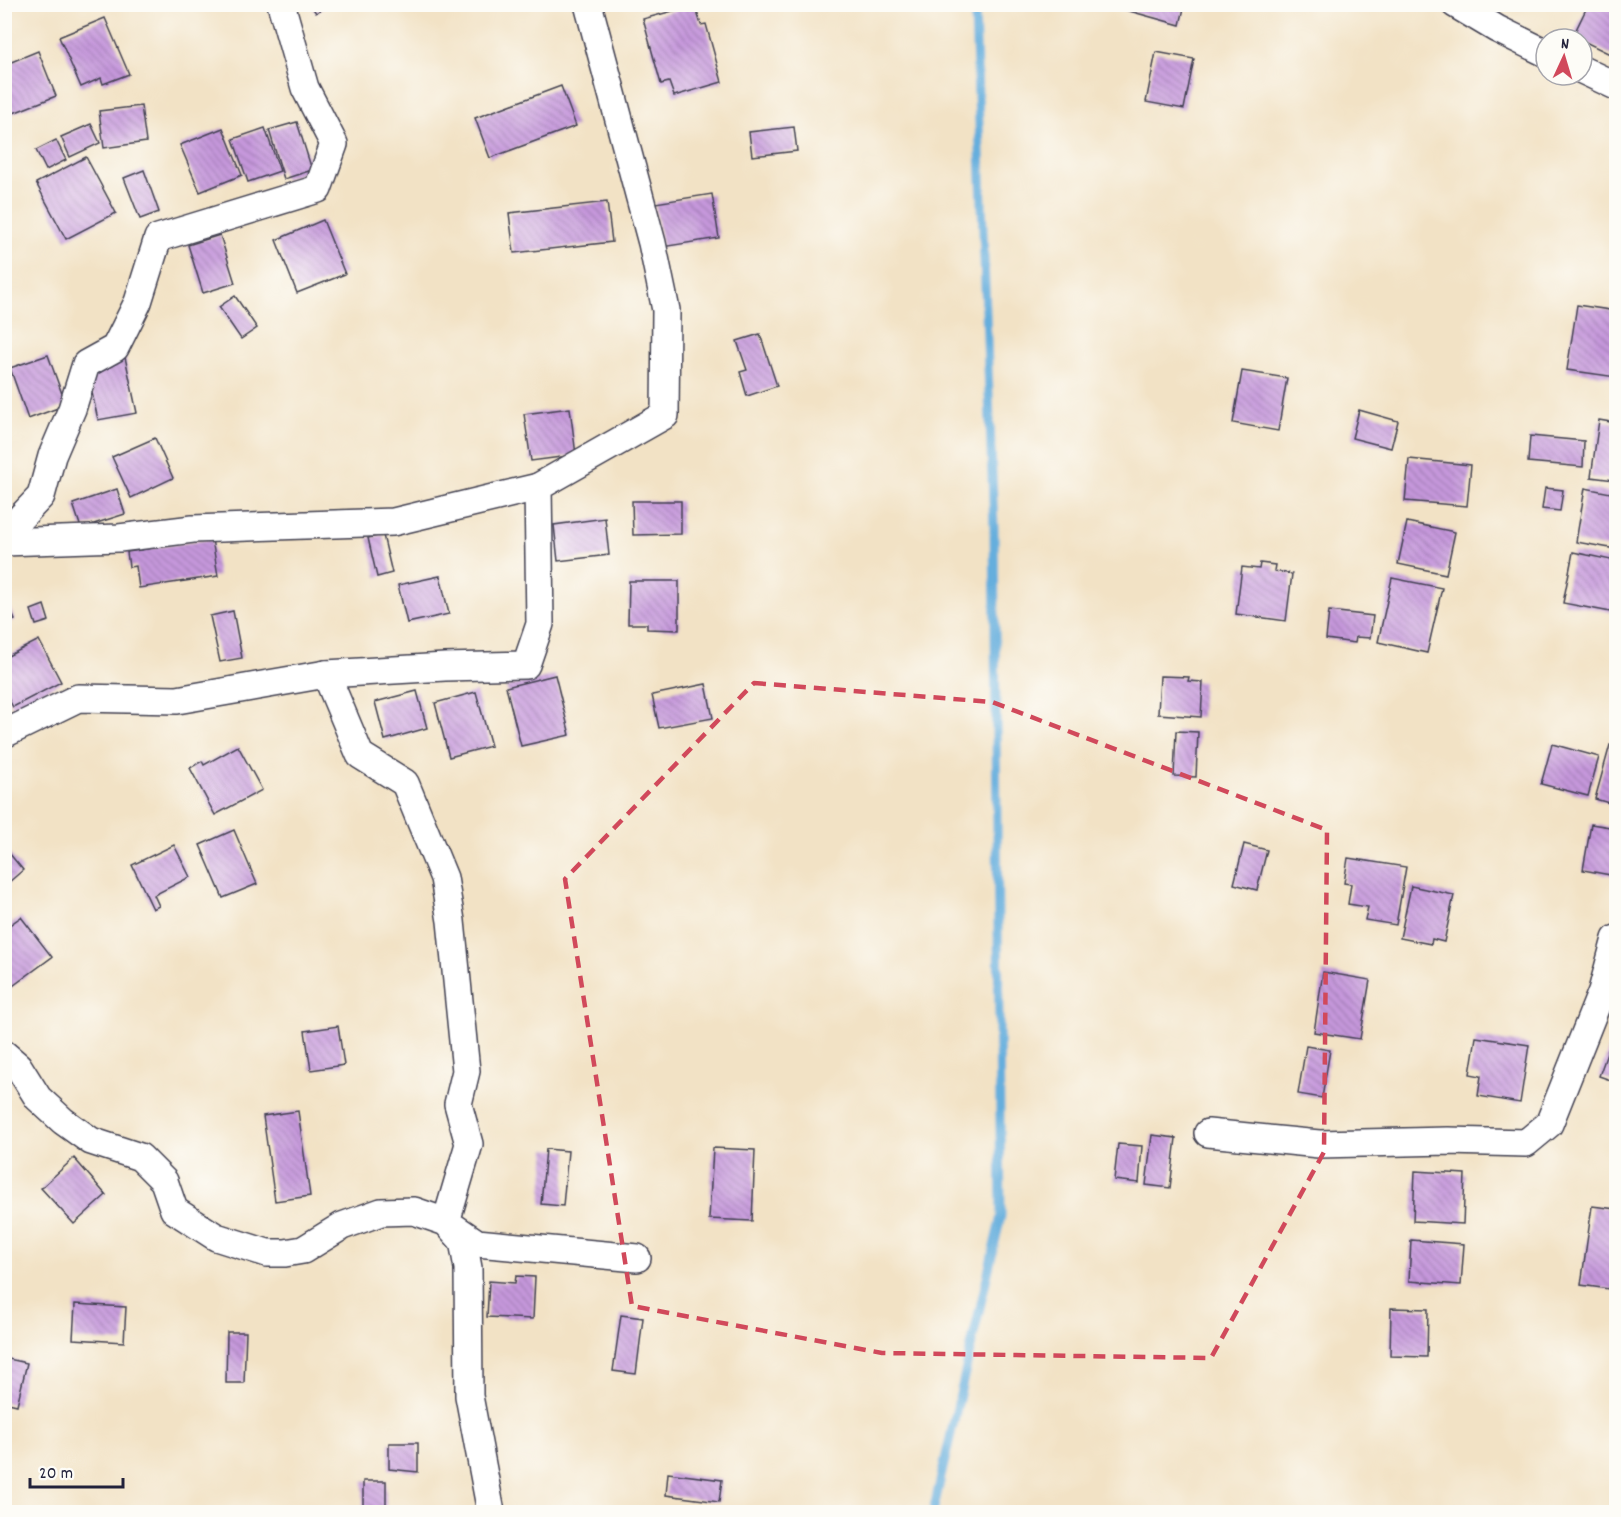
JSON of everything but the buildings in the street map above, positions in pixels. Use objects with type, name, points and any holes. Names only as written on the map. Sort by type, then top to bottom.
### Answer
[{"type":"street","points":[[4,535],[41,496],[52,456],[72,409],[86,364],[115,348],[138,302],[158,238],[318,189],[334,144],[305,88],[281,4]]},
{"type":"street","points":[[4,542],[119,538],[193,529],[393,522],[538,487],[665,415],[666,310],[652,243],[588,4]]},
{"type":"street","points":[[1455,4],[1497,29],[1534,47]]},
{"type":"street","points":[[1594,75],[1617,86]]},
{"type":"street","points":[[4,734],[78,698],[177,700],[326,674],[526,665],[540,624],[538,487]]},
{"type":"street","points":[[326,674],[360,754],[405,783],[444,878],[451,921],[466,1071],[458,1104],[469,1144],[446,1222]]},
{"type":"street","points":[[1208,1132],[1319,1144],[1448,1141],[1526,1143],[1548,1124],[1602,990],[1617,939]]},
{"type":"street","points":[[4,1054],[18,1066],[38,1098],[63,1121],[91,1141],[140,1157],[164,1181],[174,1210],[216,1238],[267,1253],[303,1250],[342,1226],[381,1212],[414,1211],[446,1222],[477,1243],[637,1258]]},
{"type":"street","points":[[446,1222],[462,1241],[468,1268],[469,1396],[491,1512]]},
{"type":"highlighted area","points":[[754,683],[992,702],[1327,830],[1324,1152],[1211,1358],[882,1353],[632,1306],[565,879]]},
{"type":"waterway","points":[[933,1512],[1001,1216],[994,529],[975,14],[972,4]]}]
